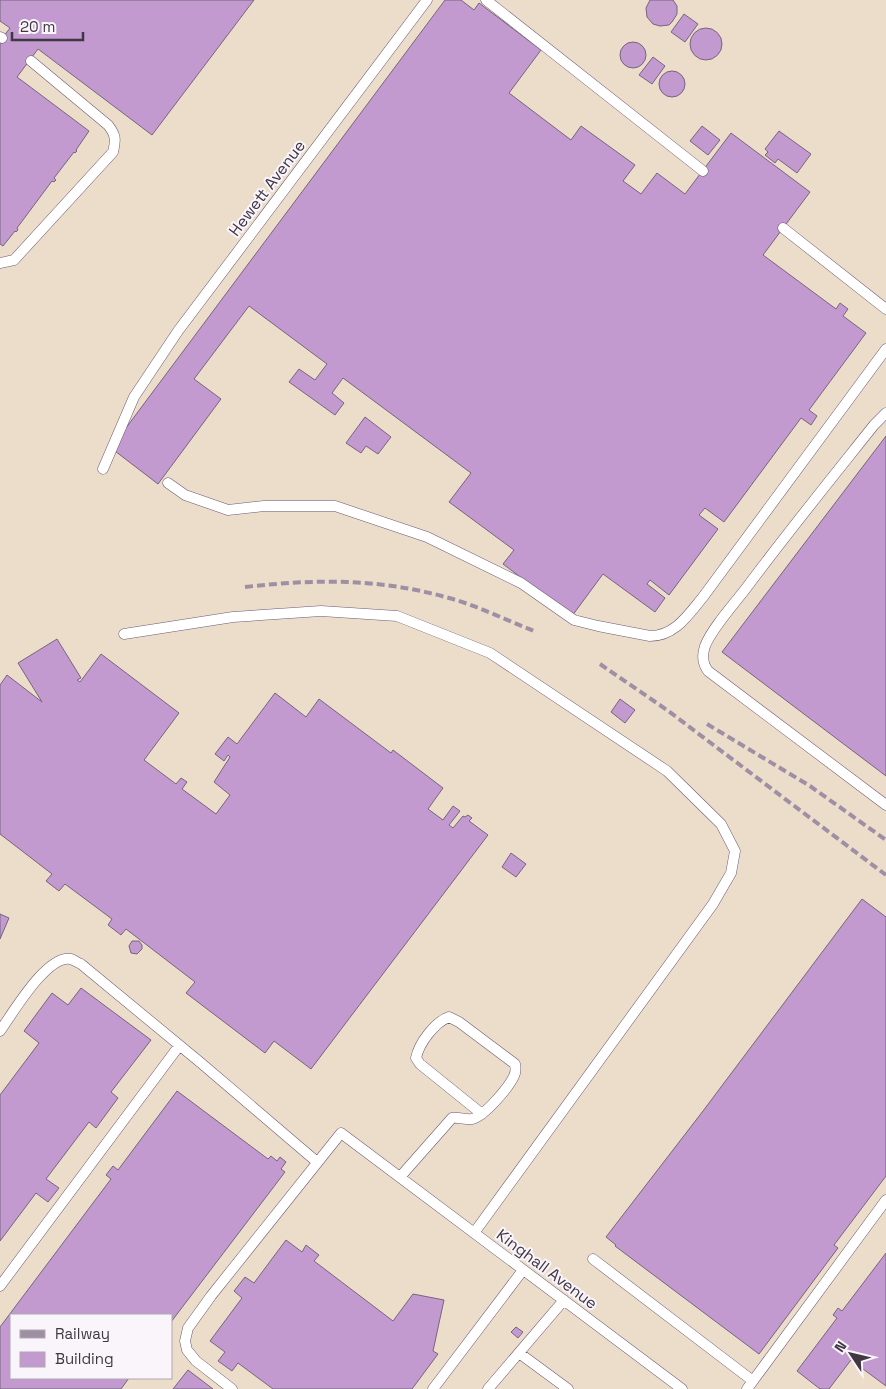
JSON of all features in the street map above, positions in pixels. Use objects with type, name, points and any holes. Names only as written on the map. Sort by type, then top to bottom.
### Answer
[{"type":"lane","name":"Hewett Avenue","points":[[103,468],[134,397],[178,331],[426,0]]},
{"type":"lane","points":[[486,0],[703,171]]},
{"type":"lane","points":[[0,263],[14,260],[113,152],[116,141],[115,133],[108,125],[31,61]]},
{"type":"lane","points":[[783,228],[886,308]]},
{"type":"lane","points":[[168,483],[186,495],[228,510],[264,506],[335,506],[427,537],[521,583],[574,620],[658,636],[667,633],[681,624],[703,597],[886,349]]},
{"type":"lane","points":[[886,413],[874,425],[782,541],[721,622],[705,645],[702,658],[704,666],[708,671],[886,805]]},
{"type":"lane","points":[[124,634],[233,617],[321,611],[397,616],[490,653],[667,771],[722,824],[735,851],[731,872],[713,904],[474,1233]]},
{"type":"lane","points":[[0,1031],[44,971],[62,959],[72,959],[81,964],[201,1063],[317,1162],[188,1328],[185,1341],[187,1350],[196,1361],[232,1389]]},
{"type":"lane","points":[[398,1175],[452,1118],[472,1119],[482,1114],[494,1103],[514,1077],[516,1070],[515,1064],[459,1022],[450,1017],[442,1019],[418,1050],[416,1058],[420,1064],[482,1114]]},
{"type":"lane","points":[[0,1286],[179,1046]]},
{"type":"lane","name":"Kinghall Avenue","points":[[317,1162],[340,1133],[682,1389]]},
{"type":"lane","points":[[593,1260],[750,1385],[886,1200]]},
{"type":"lane","points":[[433,1389],[523,1270]]},
{"type":"lane","points":[[488,1389],[564,1300]]},
{"type":"lane","points":[[519,1353],[568,1389]]},
{"type":"shaded area","points":[[0,0],[886,0],[886,1389],[0,1389]]},
{"type":"building","points":[[0,0],[254,0],[152,135],[38,49],[17,77],[89,131],[77,151],[74,152],[54,178],[56,180],[52,181],[17,228],[18,230],[15,231],[3,246],[0,244],[0,41],[10,28],[0,21]]},
{"type":"building","points":[[445,0],[461,0],[474,10],[479,3],[541,50],[509,93],[571,140],[581,126],[635,165],[623,181],[641,194],[657,173],[685,194],[731,133],[810,192],[763,255],[836,309],[840,303],[848,309],[843,316],[866,333],[809,410],[817,416],[811,425],[801,418],[724,522],[705,508],[699,515],[718,529],[669,595],[650,580],[647,584],[665,598],[655,612],[603,574],[572,616],[503,564],[514,550],[449,502],[471,473],[343,378],[332,393],[344,403],[335,415],[289,382],[299,369],[315,380],[327,364],[249,306],[194,379],[221,399],[158,484],[111,448]]},
{"type":"building","points":[[650,0],[673,0],[677,6],[677,14],[669,25],[660,26],[653,24],[647,17],[646,8]]},
{"type":"building","points":[[684,14],[698,24],[685,42],[671,32]]},
{"type":"building","points":[[706,28],[717,33],[722,44],[717,55],[706,60],[695,55],[690,44],[695,33]]},
{"type":"building","points":[[633,42],[642,46],[646,55],[642,64],[633,68],[624,64],[620,55],[624,46]]},
{"type":"building","points":[[653,57],[665,66],[652,84],[639,75]]},
{"type":"building","points":[[672,71],[681,75],[685,84],[681,93],[672,97],[663,93],[659,84],[663,75]]},
{"type":"building","points":[[702,126],[720,140],[708,155],[690,141]]},
{"type":"building","points":[[779,131],[811,154],[797,173],[778,159],[775,163],[765,155],[768,152],[765,149]]},
{"type":"building","points":[[365,417],[391,437],[378,454],[366,446],[361,453],[346,443]]},
{"type":"building","points":[[886,436],[886,776],[722,652]]},
{"type":"building","points":[[57,639],[81,678],[77,680],[80,682],[101,654],[179,713],[144,760],[176,784],[181,778],[187,782],[182,789],[216,814],[230,795],[214,782],[230,757],[228,755],[224,761],[215,754],[228,737],[237,744],[275,693],[306,717],[319,699],[391,753],[393,750],[443,788],[428,809],[443,820],[453,806],[460,811],[449,825],[453,828],[463,816],[468,815],[472,818],[469,821],[488,835],[311,1069],[274,1041],[265,1053],[186,993],[195,982],[126,929],[121,935],[108,925],[112,919],[65,884],[59,891],[46,881],[52,874],[0,834],[0,685],[7,675],[42,702],[18,663]]},
{"type":"building","points":[[620,699],[635,710],[625,723],[611,712]]},
{"type":"building","points":[[511,853],[526,864],[516,877],[502,867]]},
{"type":"building","points":[[862,899],[886,917],[886,1176],[834,1245],[838,1248],[759,1354],[615,1246],[606,1237]]},
{"type":"building","points":[[0,914],[9,918],[0,939]]},
{"type":"building","points":[[132,941],[139,941],[142,945],[142,949],[137,954],[131,953],[129,946]]},
{"type":"building","points":[[81,988],[151,1040],[111,1092],[118,1098],[96,1128],[89,1122],[46,1179],[59,1188],[48,1202],[36,1193],[0,1241],[0,1095],[39,1043],[24,1031],[52,993],[68,1005]]},
{"type":"building","points":[[177,1091],[268,1159],[271,1156],[277,1161],[280,1157],[286,1162],[281,1169],[285,1172],[172,1321],[172,1314],[10,1314],[10,1379],[128,1379],[121,1389],[0,1389],[0,1327],[111,1179],[106,1175],[113,1166],[118,1170]]},
{"type":"building","points":[[286,1240],[302,1252],[306,1245],[319,1255],[314,1261],[393,1321],[413,1294],[444,1300],[433,1351],[438,1354],[412,1389],[273,1389],[238,1363],[232,1371],[218,1361],[225,1352],[210,1341],[242,1298],[234,1291],[245,1277],[254,1283]]},
{"type":"building","points":[[886,1253],[886,1386],[851,1360],[829,1389],[820,1389],[797,1371],[837,1318],[833,1315],[838,1308],[842,1311]]},
{"type":"building","points":[[516,1327],[523,1332],[518,1338],[511,1332]]},
{"type":"building","points":[[188,1370],[213,1389],[173,1389]]},
{"type":"railway","points":[[245,587],[322,582],[347,582],[398,587],[423,591],[460,601],[534,631]]},
{"type":"railway","points":[[600,664],[667,710],[886,875]]},
{"type":"railway","points":[[707,724],[810,786],[886,840]]}]
